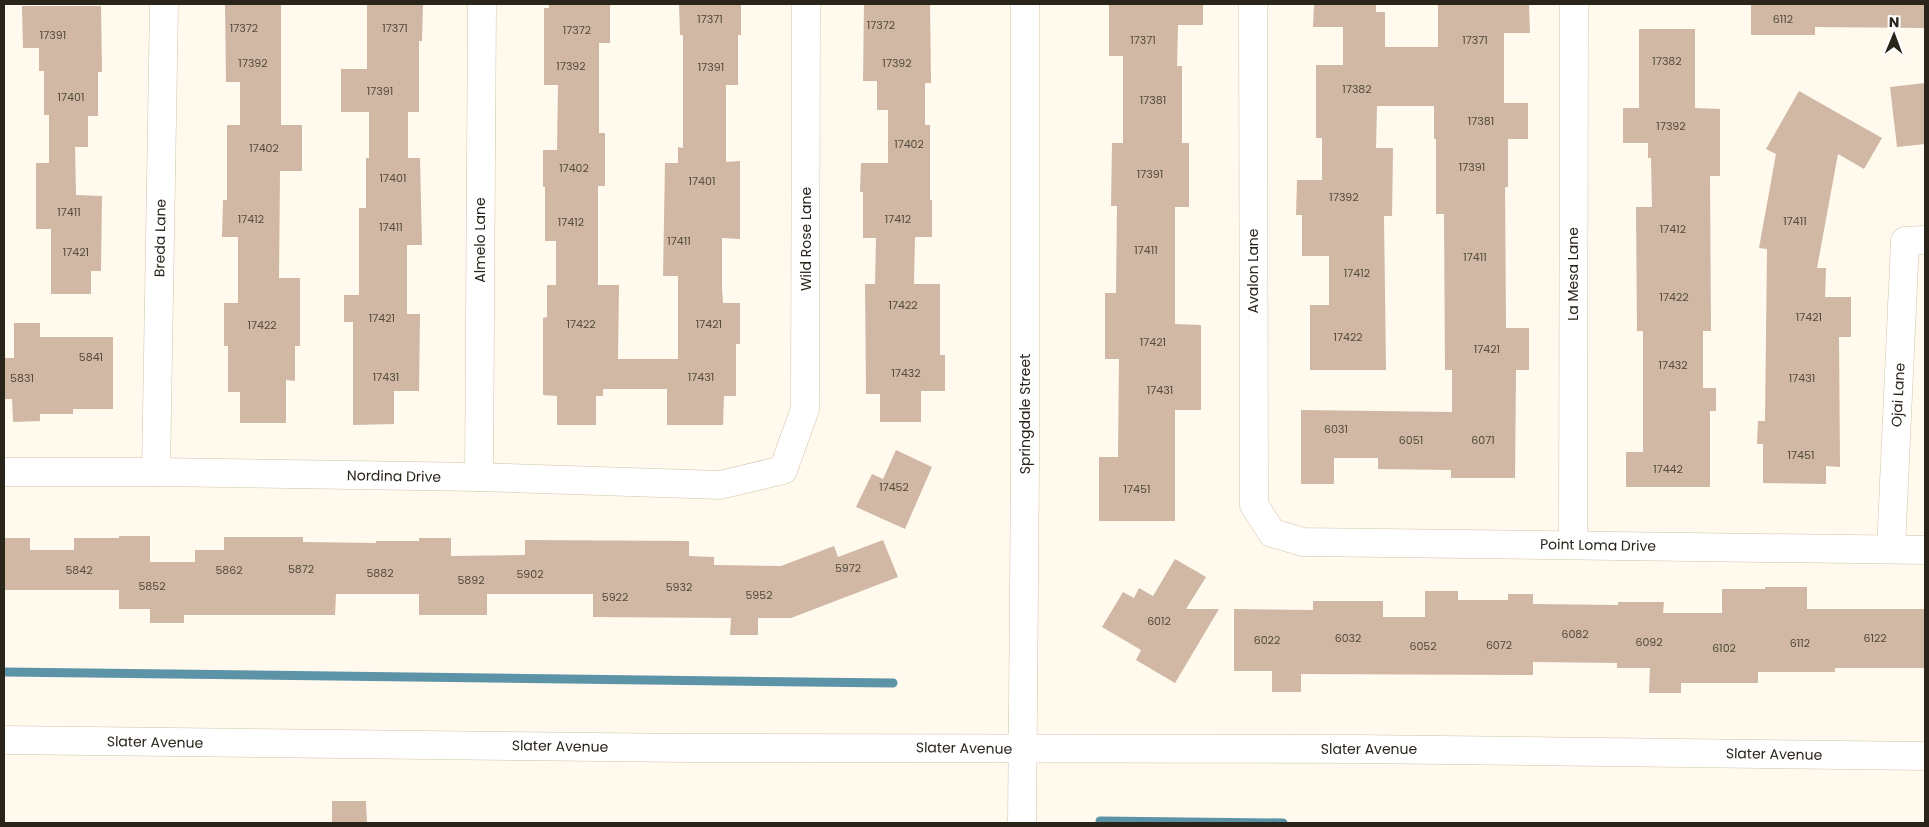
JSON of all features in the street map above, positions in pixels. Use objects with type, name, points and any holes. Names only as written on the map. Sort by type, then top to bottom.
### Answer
[{"type":"street","name":"Breda Lane","points":[[156,472],[164,4]]},
{"type":"street","name":"Almelo Lane","points":[[479,477],[482,4]]},
{"type":"street","name":"Wild Rose Lane","points":[[783,470],[806,409],[806,4]]},
{"type":"street","name":"Springdale Street","points":[[1022,823],[1025,467],[1024,4]]},
{"type":"street","name":"Avalon Lane","points":[[1253,4],[1254,505],[1272,533]]},
{"type":"street","name":"La Mesa Lane","points":[[1572,544],[1574,4]]},
{"type":"street","name":"Ojai Lane","points":[[1891,549],[1915,240]]},
{"type":"street","name":"Nordina Drive","points":[[4,472],[156,472],[479,477],[720,485],[783,470]]},
{"type":"street","name":"Point Loma Drive","points":[[1272,533],[1303,542],[1925,550]]},
{"type":"street","name":"Slater Avenue","points":[[4,740],[666,748],[1368,749],[1925,756]]},
{"type":"building","points":[[225,4],[281,4],[281,125],[302,125],[302,171],[280,171],[279,278],[300,278],[300,346],[295,346],[295,381],[286,380],[286,423],[240,423],[240,392],[228,392],[228,346],[224,346],[224,303],[238,303],[238,237],[222,237],[223,200],[227,200],[227,125],[240,125],[240,82],[226,82]]},
{"type":"building","points":[[367,4],[423,4],[422,41],[419,41],[419,112],[408,112],[408,158],[420,158],[422,245],[407,245],[407,314],[420,314],[419,391],[394,391],[394,424],[353,425],[353,322],[344,322],[344,295],[359,295],[359,208],[366,208],[366,158],[369,158],[369,112],[341,112],[341,69],[367,69]]},
{"type":"building","points":[[549,4],[610,4],[610,43],[599,43],[599,133],[605,133],[605,186],[598,186],[598,285],[619,285],[618,359],[678,359],[678,276],[663,276],[665,163],[678,163],[678,147],[683,148],[683,35],[680,35],[679,4],[741,4],[741,35],[738,35],[738,85],[726,85],[726,162],[740,161],[740,239],[722,238],[723,303],[740,303],[740,344],[736,344],[736,396],[724,396],[723,425],[667,425],[667,389],[603,389],[603,396],[596,396],[596,425],[557,425],[557,396],[543,395],[543,318],[547,317],[547,285],[556,285],[556,241],[545,241],[545,187],[543,187],[543,150],[557,150],[558,85],[544,85],[544,8],[549,8]]},
{"type":"building","points":[[864,4],[930,4],[931,83],[925,83],[925,125],[930,125],[932,237],[915,237],[914,284],[940,284],[940,355],[945,355],[945,391],[921,391],[921,422],[880,422],[880,394],[866,394],[865,284],[875,284],[876,238],[863,238],[863,192],[860,192],[861,163],[888,163],[888,110],[877,110],[877,81],[863,81]]},
{"type":"building","points":[[1109,4],[1203,4],[1203,25],[1178,25],[1177,66],[1182,66],[1182,143],[1189,143],[1189,207],[1175,207],[1175,324],[1201,325],[1201,410],[1175,410],[1175,521],[1099,521],[1099,457],[1118,457],[1119,359],[1105,359],[1105,293],[1116,293],[1117,206],[1111,206],[1112,143],[1123,143],[1123,56],[1109,56]]},
{"type":"building","points":[[1314,4],[1376,4],[1376,12],[1385,12],[1385,47],[1438,47],[1438,4],[1529,4],[1530,33],[1504,33],[1504,103],[1528,103],[1528,139],[1508,139],[1508,187],[1505,187],[1506,328],[1529,328],[1529,370],[1516,370],[1515,478],[1451,478],[1451,470],[1378,469],[1378,458],[1334,458],[1334,484],[1301,484],[1301,410],[1452,412],[1452,370],[1445,370],[1444,214],[1436,214],[1434,106],[1377,106],[1376,148],[1393,148],[1392,216],[1384,216],[1386,370],[1310,370],[1310,305],[1329,305],[1329,256],[1302,256],[1302,215],[1296,215],[1297,180],[1322,180],[1322,138],[1316,138],[1316,65],[1343,65],[1343,27],[1313,27]]},
{"type":"building","points":[[1751,4],[1925,4],[1925,28],[1815,27],[1815,35],[1751,35]]},
{"type":"building","points":[[22,6],[101,6],[102,72],[98,72],[98,116],[88,116],[88,147],[75,147],[76,195],[102,196],[101,271],[91,271],[91,294],[51,294],[51,229],[36,229],[36,163],[49,163],[49,115],[44,115],[44,71],[39,71],[39,48],[23,48]]},
{"type":"building","points":[[1639,29],[1695,29],[1695,108],[1720,109],[1720,176],[1710,176],[1711,331],[1703,331],[1703,388],[1716,388],[1716,411],[1710,411],[1710,487],[1626,487],[1626,452],[1643,452],[1643,331],[1637,331],[1636,207],[1652,207],[1651,158],[1648,158],[1648,143],[1623,143],[1623,108],[1639,108]]},
{"type":"building","points":[[1925,83],[1925,144],[1897,147],[1890,87]]},
{"type":"building","points":[[1799,91],[1882,138],[1864,169],[1838,154],[1817,268],[1826,268],[1825,297],[1851,297],[1851,337],[1839,337],[1840,467],[1826,466],[1826,484],[1763,483],[1763,444],[1757,444],[1758,421],[1765,421],[1767,249],[1759,248],[1776,154],[1766,149]]},
{"type":"building","points":[[14,323],[40,323],[40,337],[113,337],[113,409],[73,409],[73,414],[40,414],[40,421],[13,422],[12,399],[4,399],[4,358],[14,358]]},
{"type":"building","points":[[896,450],[932,467],[905,529],[856,507],[872,474],[883,479]]},
{"type":"building","points":[[119,536],[150,536],[150,562],[195,562],[195,550],[224,550],[224,537],[303,537],[303,542],[376,543],[376,541],[419,541],[419,538],[451,538],[451,556],[525,555],[525,540],[689,541],[689,556],[714,557],[714,565],[781,566],[834,546],[838,557],[883,540],[898,577],[791,618],[758,618],[758,635],[730,635],[731,618],[593,617],[593,594],[487,594],[487,615],[419,615],[419,594],[336,594],[335,615],[184,615],[184,623],[150,623],[150,609],[119,609],[119,590],[4,590],[4,538],[30,538],[30,550],[74,550],[74,538],[119,538]]},
{"type":"building","points":[[1175,559],[1206,577],[1186,609],[1219,609],[1175,683],[1136,660],[1141,650],[1102,627],[1123,592],[1134,598],[1139,588],[1153,596]]},
{"type":"building","points":[[1765,587],[1807,587],[1807,609],[1925,609],[1925,668],[1835,668],[1835,672],[1758,672],[1758,683],[1681,683],[1681,693],[1649,693],[1650,668],[1617,668],[1617,663],[1533,662],[1533,675],[1301,674],[1301,692],[1272,692],[1272,671],[1234,671],[1234,609],[1313,610],[1313,601],[1383,601],[1383,617],[1425,617],[1425,591],[1458,591],[1458,600],[1508,600],[1508,594],[1533,594],[1533,604],[1618,605],[1618,602],[1664,602],[1663,613],[1722,613],[1722,589],[1765,589]]},
{"type":"building","points":[[332,801],[366,801],[367,823],[332,823]]},
{"type":"waterway","points":[[4,672],[893,683]]},
{"type":"waterway","points":[[1100,821],[1283,823]]}]
